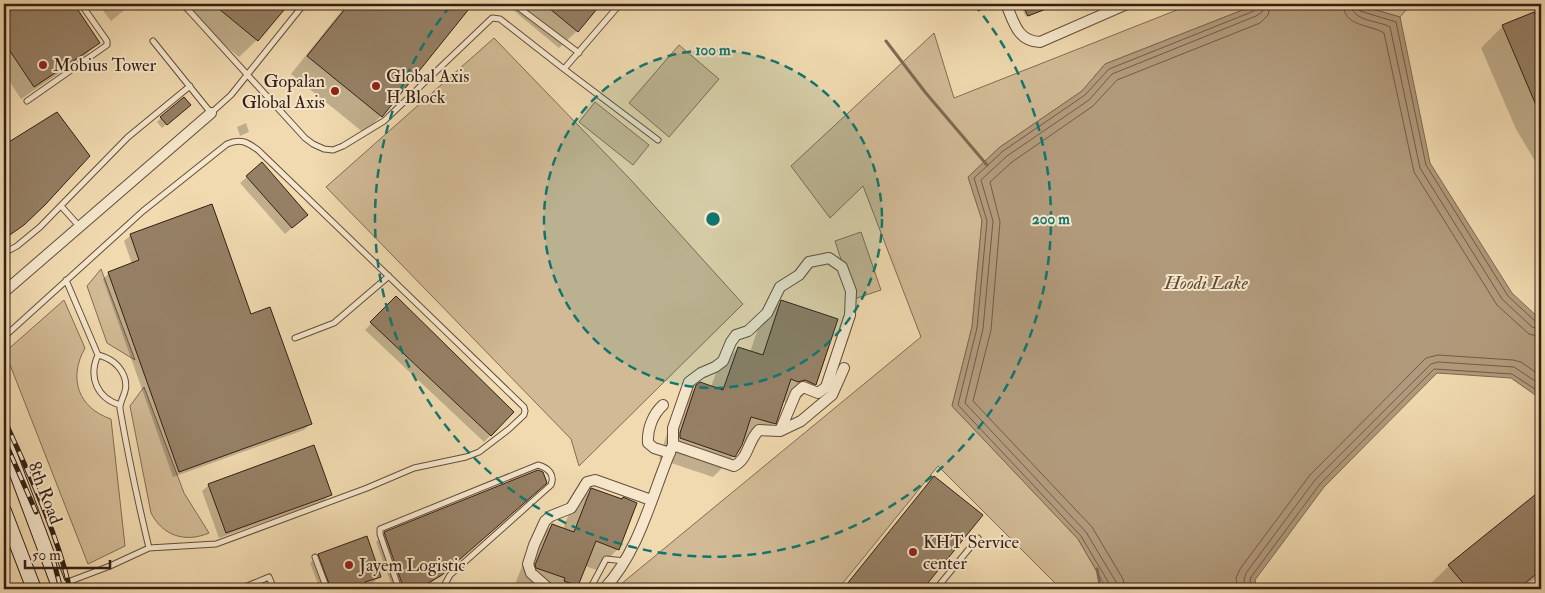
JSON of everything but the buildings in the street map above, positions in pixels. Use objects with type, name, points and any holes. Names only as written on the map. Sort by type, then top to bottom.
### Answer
[{"type":"main road","name":"8th Road","points":[[4,439],[60,587]]},
{"type":"main road","points":[[4,511],[34,589]]},
{"type":"street","points":[[1006,4],[1019,33],[1030,42],[1040,42],[1127,4]]},
{"type":"street","points":[[1537,4],[1541,10]]},
{"type":"street","points":[[4,292],[211,113]]},
{"type":"street","points":[[604,589],[621,570],[631,552],[672,449],[673,428],[689,382],[723,361],[736,335],[748,331],[767,313],[780,287],[799,275],[809,262],[829,258],[842,267],[852,291],[850,316],[826,387],[818,393],[803,387],[796,392],[780,431]]},
{"type":"street","points":[[663,405],[656,411],[647,434],[648,443],[654,448],[672,449],[734,466],[743,461],[753,436],[759,430],[780,431],[801,421],[832,395],[844,368]]},
{"type":"street","points":[[549,589],[531,573],[528,564],[534,545],[545,521],[551,516],[571,508],[587,482],[595,480],[651,500]]},
{"type":"lane","points":[[27,101],[107,45],[107,41],[81,4]]},
{"type":"lane","points":[[183,4],[305,138],[324,149],[333,150],[343,146],[384,121],[492,18],[500,19],[564,70],[658,140]]},
{"type":"lane","points":[[153,41],[211,113],[231,95],[304,4]]},
{"type":"lane","points":[[514,4],[579,53]]},
{"type":"lane","points":[[564,70],[620,4]]},
{"type":"lane","points":[[4,253],[17,246],[40,227],[128,137],[190,86]]},
{"type":"lane","points":[[4,337],[143,211],[227,144],[234,141],[242,141],[258,150],[524,407],[525,411],[524,415],[495,442],[479,452],[466,457],[414,468],[367,488],[216,544],[149,548],[60,587]]},
{"type":"lane","points":[[61,206],[79,226]]},
{"type":"lane","points":[[295,338],[334,323],[389,276]]},
{"type":"lane","points":[[66,280],[98,355],[94,368],[96,386],[108,401],[120,405]]},
{"type":"lane","points":[[98,355],[110,359],[119,367],[126,385],[120,405],[133,478],[149,548]]},
{"type":"lane","points":[[399,589],[380,534],[380,529],[538,465],[546,468],[552,475],[551,485],[450,575],[445,584],[446,589]]},
{"type":"lane","points":[[936,589],[978,538]]},
{"type":"lane","points":[[315,557],[327,589]]},
{"type":"lane","points":[[590,589],[606,560],[625,562]]},
{"type":"lane","points":[[240,589],[269,577],[274,589]]},
{"type":"shaded area","points":[[1192,4],[1258,4],[1105,64],[1082,91],[1000,147],[968,177],[982,220],[972,327],[952,406],[1078,539],[1107,589],[1061,589],[938,466],[838,589],[615,589],[921,337],[863,186],[830,218],[791,166],[934,33],[954,98]]},
{"type":"shaded area","points":[[1355,4],[1411,4],[1400,17]]},
{"type":"shaded area","points":[[494,38],[631,180],[743,304],[579,466],[571,439],[326,187]]},
{"type":"shaded area","points":[[679,45],[719,79],[669,137],[629,103]]},
{"type":"shaded area","points":[[595,102],[649,145],[633,165],[579,122]]},
{"type":"shaded area","points":[[861,232],[881,290],[854,299],[835,241]]},
{"type":"shaded area","points":[[101,269],[135,360],[107,343],[87,286]]},
{"type":"shaded area","points":[[64,300],[85,348],[77,370],[79,391],[91,407],[111,419],[125,546],[88,564],[5,352]]},
{"type":"shaded area","points":[[144,387],[184,493],[209,533],[192,537],[176,535],[162,527],[151,513],[130,406]]},
{"type":"water","name":"Hoodi Lake","points":[[1258,4],[1355,4],[1400,17],[1430,163],[1512,293],[1541,320],[1541,399],[1511,378],[1437,373],[1324,487],[1255,580],[1257,589],[1107,589],[1078,539],[952,406],[972,327],[982,220],[968,177],[1000,147],[1082,91],[1105,64]]},
{"type":"waterway","points":[[886,41],[925,92],[987,165]]},
{"type":"waterway","points":[[1097,569],[1101,589]]},
{"type":"railway","points":[[4,419],[50,524],[70,589]]},
{"type":"railway","points":[[4,439],[36,512]]},
{"type":"railway","points":[[53,559],[61,589]]},
{"type":"place","name":"Mobius Tower","points":[[43,65]]},
{"type":"place","name":"Global Axis H Block","points":[[376,86]]},
{"type":"place","name":"Gopalan Global Axis","points":[[335,91]]},
{"type":"place","name":"KHT Service center","points":[[913,552]]},
{"type":"place","name":"Jayem Logistic","points":[[349,565]]}]
